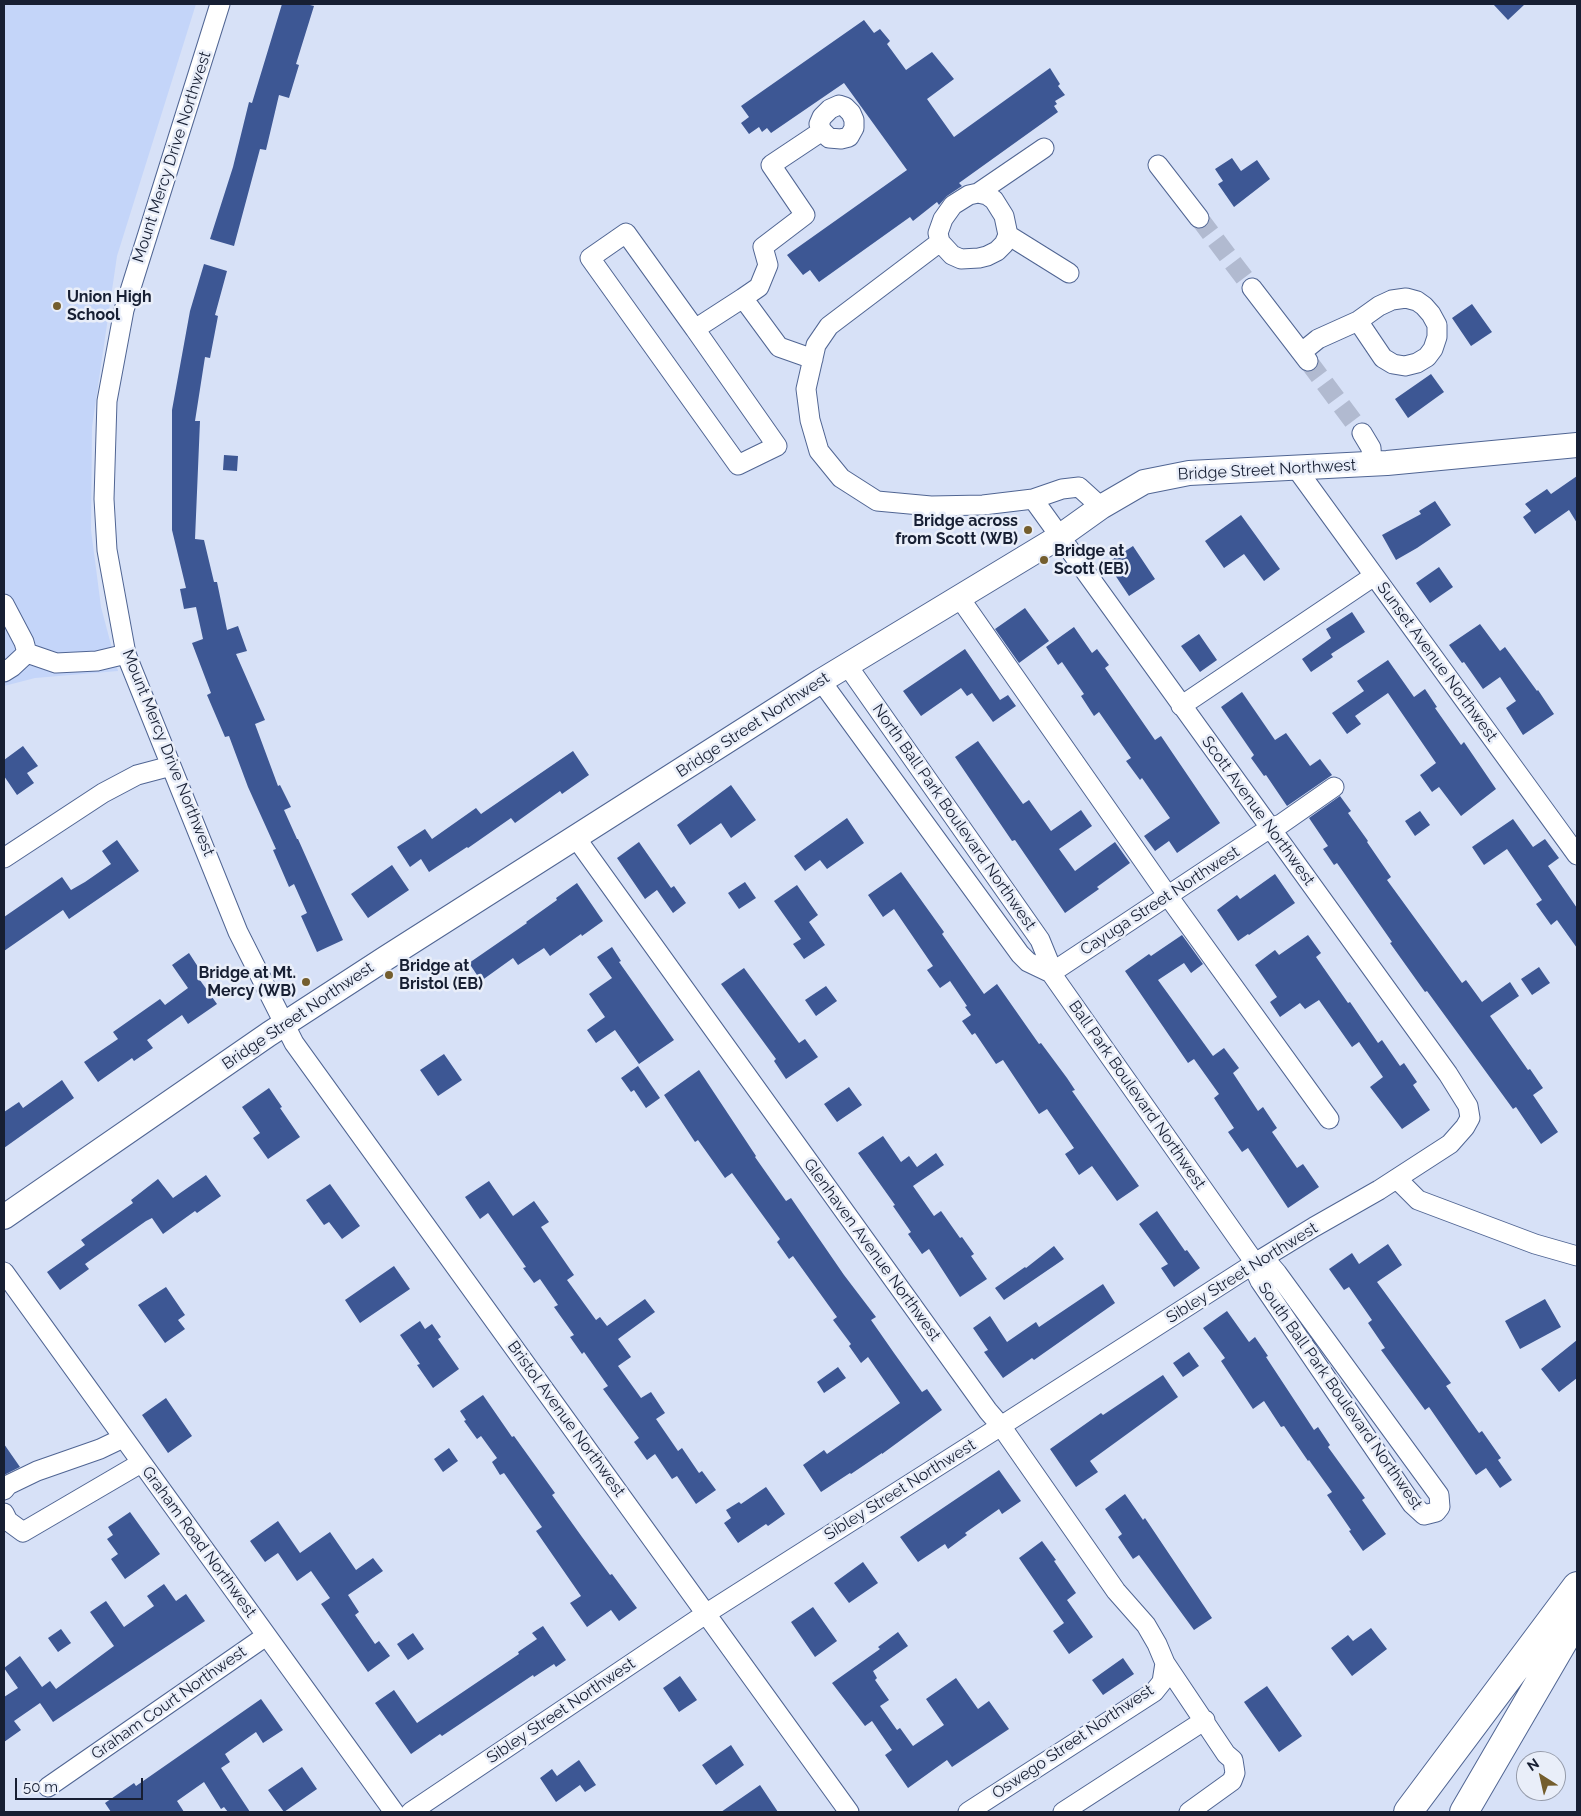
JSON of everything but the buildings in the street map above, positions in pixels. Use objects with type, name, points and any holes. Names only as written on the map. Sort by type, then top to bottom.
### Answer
[{"type":"highway","points":[[1408,1812],[1577,1586]]},
{"type":"highway","points":[[1464,1812],[1577,1618]]},
{"type":"main road","name":"Bridge Street Northwest","points":[[4,1217],[285,1024],[386,958],[821,681],[1059,537],[1101,507],[1144,482],[1189,473],[1372,464],[1577,445]]},
{"type":"street","name":"Mount Mercy Drive Northwest","points":[[220,4],[124,310],[107,401],[104,500],[107,550],[126,654],[196,823],[238,932],[285,1024]]},
{"type":"street","points":[[695,329],[759,287],[768,264],[763,247],[805,216],[771,165],[822,131]]},
{"type":"street","points":[[978,193],[994,200],[999,206],[1004,216],[1008,235],[998,251],[979,258],[961,259],[952,255],[940,242],[938,233],[948,212],[961,200],[969,195],[978,193],[1044,148]]},
{"type":"street","points":[[1158,165],[1199,218]]},
{"type":"street","points":[[626,233],[695,329],[777,446],[738,465],[590,258],[626,233]]},
{"type":"street","points":[[1008,235],[1069,273]]},
{"type":"street","points":[[940,242],[829,326],[816,345],[806,388],[810,420],[819,451],[841,478],[877,501],[931,506],[983,505],[1033,499],[1062,489],[1079,487],[1101,507]]},
{"type":"street","points":[[1252,288],[1305,356],[1318,339],[1358,321]]},
{"type":"street","points":[[743,298],[778,347],[813,359]]},
{"type":"street","points":[[1362,433],[1371,448],[1372,464]]},
{"type":"street","name":"Sunset Avenue Northwest","points":[[1296,468],[1577,855]]},
{"type":"street","name":"Scott Avenue Northwest","points":[[1033,499],[1460,1092],[1468,1106],[1470,1118],[1465,1127]]},
{"type":"street","points":[[1182,706],[1374,576]]},
{"type":"street","points":[[959,597],[1168,896],[1329,1119]]},
{"type":"street","points":[[4,604],[24,642],[27,653]]},
{"type":"street","points":[[27,653],[56,664],[97,661],[126,654]]},
{"type":"street","points":[[4,672],[27,653]]},
{"type":"street","name":"North Ball Park Boulevard Northwest","points":[[848,665],[1040,940],[1050,962],[1050,973]]},
{"type":"street","name":"Ball Park Boulevard Northwest","points":[[821,681],[1020,954],[1028,962],[1050,973],[1255,1263],[1271,1266],[1277,1274],[1439,1495],[1440,1507],[1436,1512]]},
{"type":"street","points":[[4,858],[103,792],[137,775],[171,766]]},
{"type":"street","name":"Cayuga Street Northwest","points":[[1050,973],[1270,828],[1281,824],[1334,787]]},
{"type":"street","name":"Glenhaven Avenue Northwest","points":[[576,838],[988,1411],[1002,1426],[1116,1591],[1146,1625],[1165,1663],[1226,1754],[1233,1760],[1235,1773],[1232,1781],[1189,1812]]},
{"type":"street","name":"Bristol Avenue Northwest","points":[[285,1024],[294,1044],[849,1812]]},
{"type":"street","name":"Sibley Street Northwest","points":[[411,1812],[707,1613],[1255,1263],[1397,1179],[1450,1144],[1465,1127]]},
{"type":"street","points":[[1397,1179],[1418,1200],[1535,1244],[1577,1256]]},
{"type":"street","name":"South Ball Park Boulevard Northwest","points":[[1255,1263],[1255,1270],[1260,1282],[1412,1504],[1424,1516],[1436,1512]]},
{"type":"street","name":"Graham Road Northwest","points":[[4,1272],[394,1812]]},
{"type":"street","points":[[4,1490],[8,1486],[37,1472],[100,1449],[123,1438]]},
{"type":"street","points":[[4,1513],[8,1521],[23,1532],[142,1463]]},
{"type":"street","name":"Graham Court Northwest","points":[[48,1787],[266,1636]]},
{"type":"street","name":"Oswego Street Northwest","points":[[968,1812],[1154,1692],[1162,1682],[1165,1663]]},
{"type":"street","points":[[1063,1812],[1205,1720]]},
{"type":"shaded area","name":"Union High School","points":[[4,4],[196,4],[117,256],[92,427],[91,530],[101,607],[118,671],[35,678],[4,686]]},
{"type":"tunnel","points":[[1199,218],[1252,288]]},
{"type":"tunnel","points":[[1308,361],[1362,433]]},
{"type":"place","name":"Union High School","points":[[57,306]]},
{"type":"place","name":"Bridge across from Scott (WB)","points":[[1028,530]]},
{"type":"place","name":"Bridge at Scott (EB)","points":[[1044,560]]},
{"type":"place","name":"Bridge at Bristol (EB)","points":[[389,975]]},
{"type":"place","name":"Bridge at Mt. Mercy (WB)","points":[[306,982]]}]
